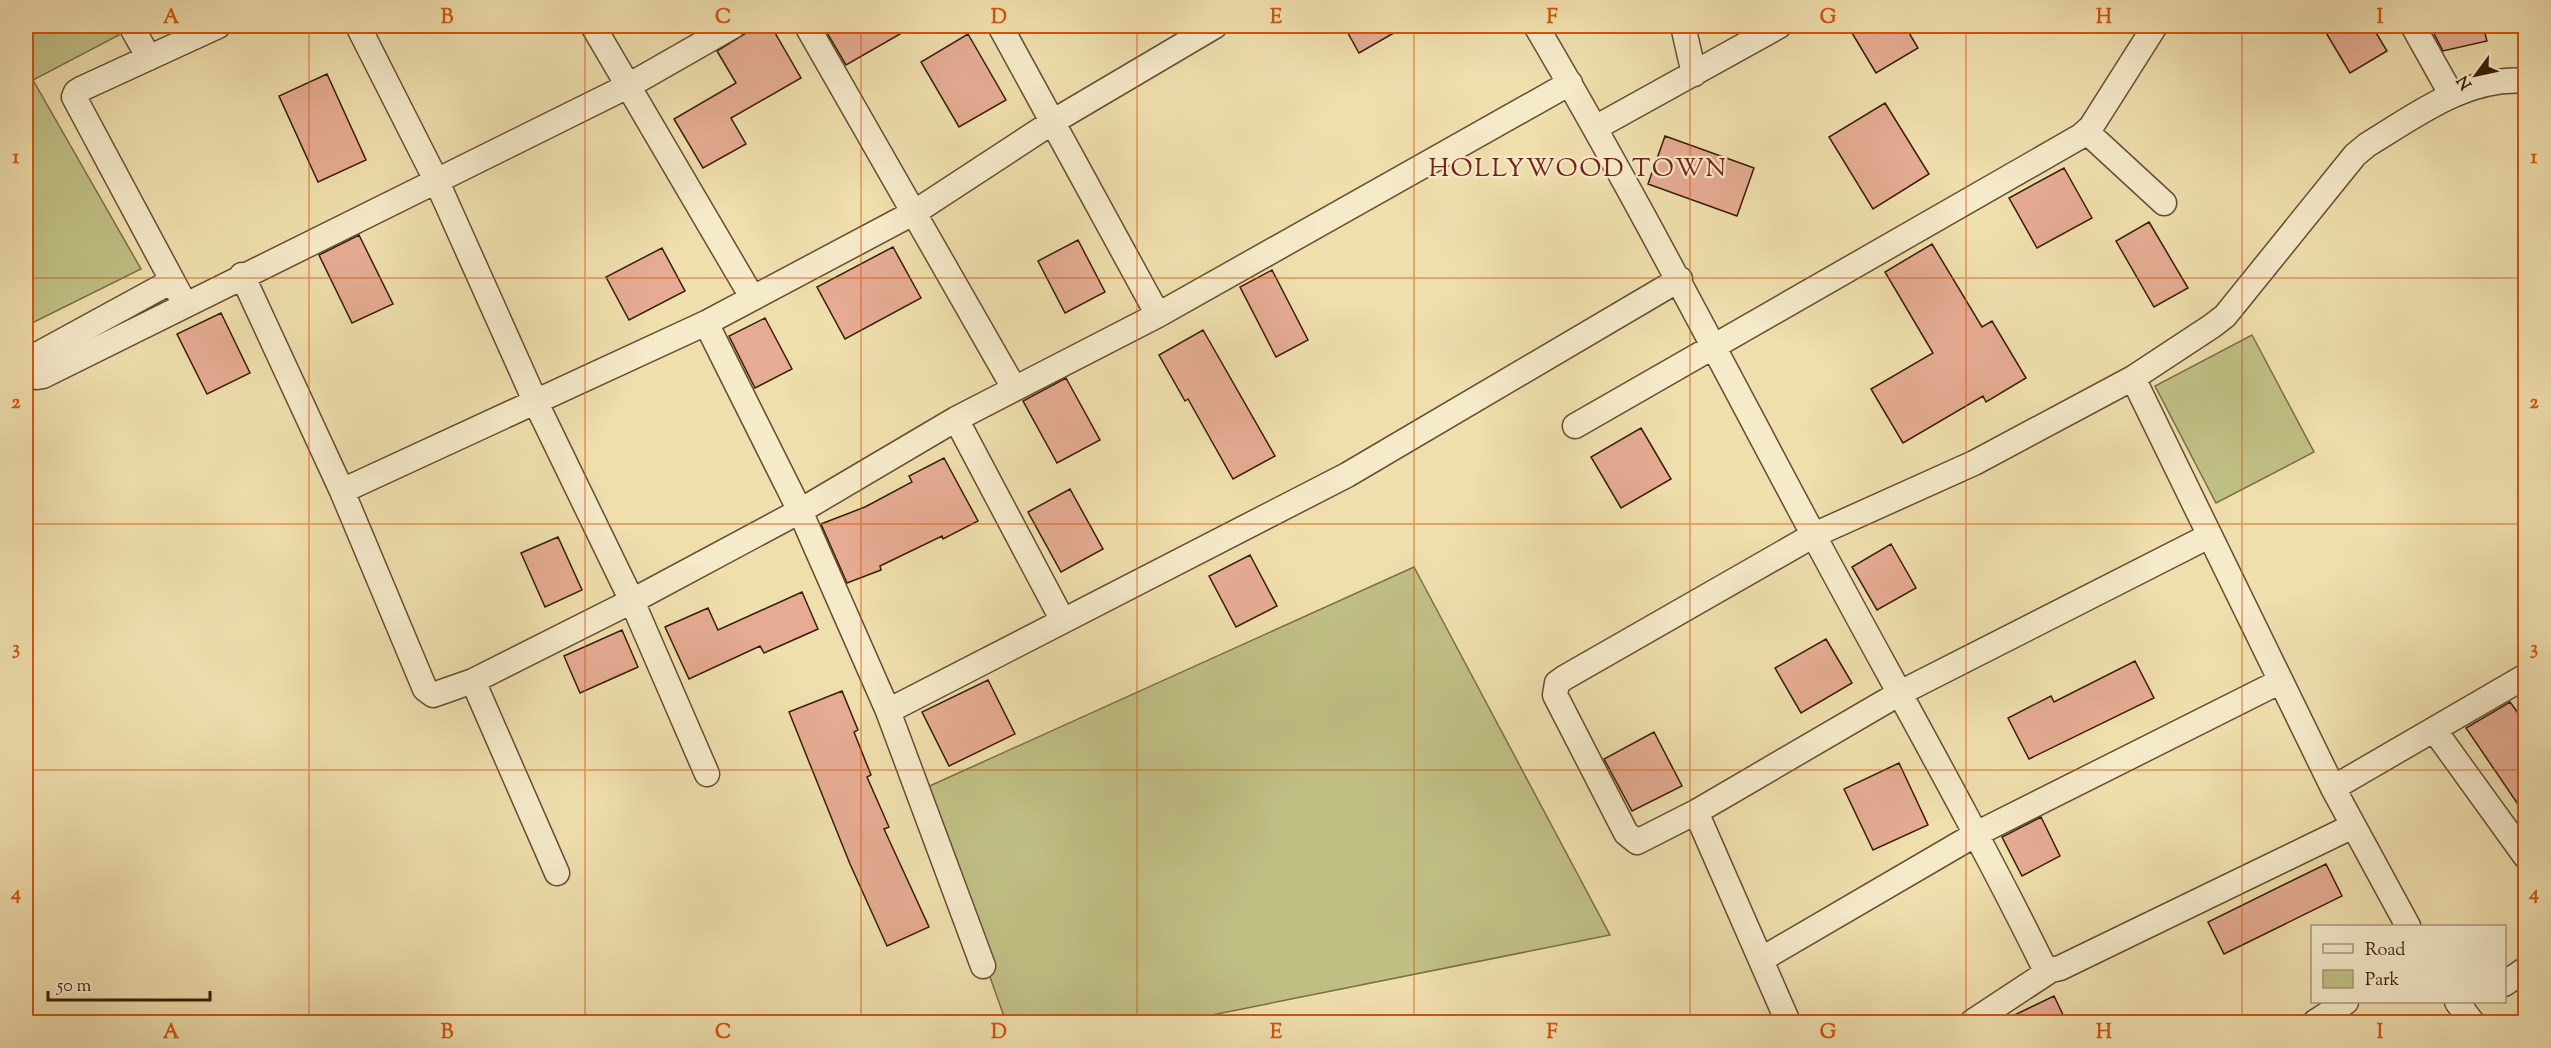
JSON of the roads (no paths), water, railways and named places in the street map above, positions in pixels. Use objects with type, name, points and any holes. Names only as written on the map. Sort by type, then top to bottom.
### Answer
[{"type":"street","points":[[131,26],[148,58]]},
{"type":"street","points":[[184,304],[74,97],[81,88],[218,26]]},
{"type":"street","points":[[358,26],[437,182],[536,403],[632,602],[707,774]]},
{"type":"street","points":[[594,26],[752,297]]},
{"type":"street","points":[[172,281],[31,358],[27,364],[29,370],[37,377],[43,376],[242,275],[437,182],[628,86],[733,26]]},
{"type":"street","points":[[807,26],[1014,388]]},
{"type":"street","points":[[1000,26],[1054,121],[1158,315]]},
{"type":"street","points":[[342,491],[706,323],[915,212],[1054,121],[1215,26]]},
{"type":"street","points":[[1536,26],[1680,279],[1713,346],[1814,535],[1978,833],[2043,965],[2051,970]]},
{"type":"street","points":[[1683,26],[1694,74]]},
{"type":"street","points":[[1595,128],[1779,26]]},
{"type":"street","points":[[1575,426],[2087,132],[2155,26]]},
{"type":"street","points":[[2413,26],[2451,94]]},
{"type":"street","points":[[2209,536],[1900,693],[1644,841],[1637,842],[1632,839],[1557,702],[1555,689],[1557,683],[1814,535],[1974,463],[2133,378],[2225,316],[2355,155],[2451,94],[2492,83],[2526,81]]},
{"type":"street","points":[[242,275],[342,491],[427,692],[432,695],[473,681],[632,602],[800,511],[956,419],[1158,315],[1570,83]]},
{"type":"street","points":[[2087,132],[2164,202]]},
{"type":"street","points":[[888,711],[1347,475],[1680,279]]},
{"type":"street","points":[[706,323],[800,511],[888,711],[983,966]]},
{"type":"street","points":[[2133,378],[2333,788],[2407,925]]},
{"type":"street","points":[[956,419],[1063,621]]},
{"type":"street","points":[[2333,788],[2435,731],[2526,676]]},
{"type":"street","points":[[473,681],[557,873]]},
{"type":"street","points":[[1762,959],[1978,833],[2281,681]]},
{"type":"street","points":[[2435,731],[2526,857]]},
{"type":"street","points":[[1696,812],[1788,1023]]},
{"type":"street","points":[[1972,1023],[2051,970],[2353,826]]},
{"type":"street","points":[[2506,983],[2526,969]]},
{"type":"street","points":[[2315,1023],[2345,1003]]},
{"type":"district","name":"HOLLYWOOD TOWN","points":[[1578,169]]}]
